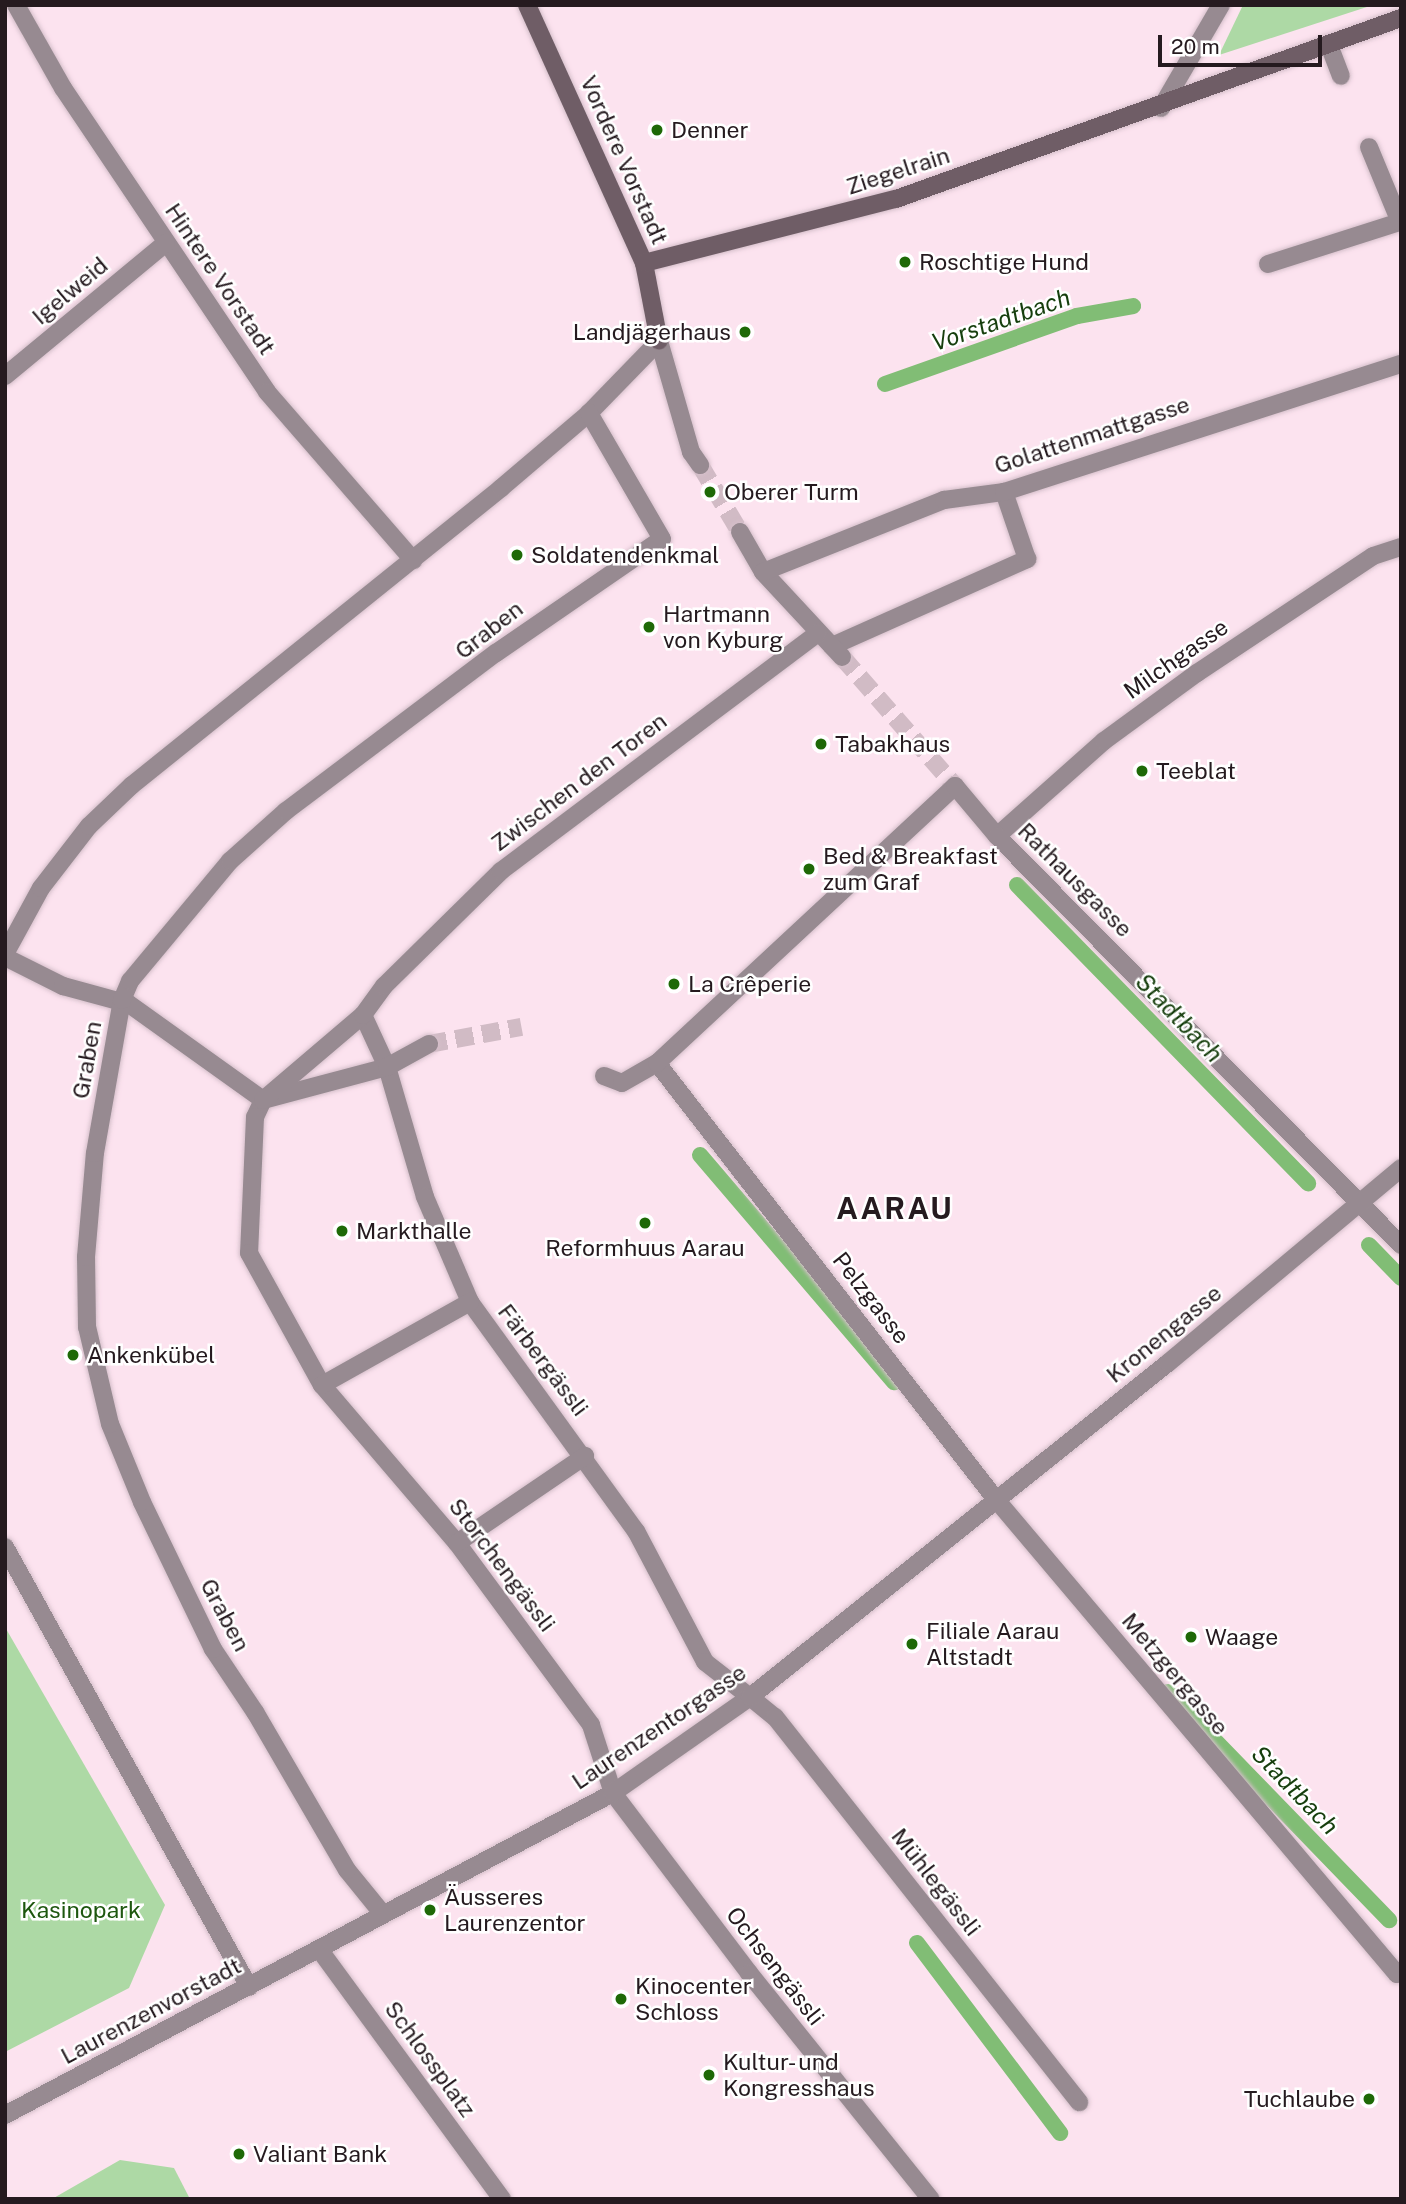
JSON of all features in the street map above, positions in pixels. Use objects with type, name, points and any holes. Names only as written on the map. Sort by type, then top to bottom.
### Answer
[{"type":"street","name":"Hintere Vorstadt","points":[[16,5],[64,88],[267,392],[413,559]]},
{"type":"street","name":"Vordere Vorstadt","points":[[527,5],[644,263],[659,341]]},
{"type":"street","points":[[1161,108],[1220,5]]},
{"type":"street","name":"Ziegelrain","points":[[644,263],[896,200],[1161,108],[1401,18]]},
{"type":"street","points":[[1329,45],[1341,76]]},
{"type":"street","points":[[1268,264],[1400,222],[1369,147]]},
{"type":"street","name":"Igelweid","points":[[5,376],[166,243]]},
{"type":"street","points":[[429,1044],[387,1067],[262,1100],[122,1000],[63,986],[5,955],[41,888],[89,826],[189,736],[413,559],[589,414],[659,341]]},
{"type":"street","points":[[659,341],[691,452],[700,465]]},
{"type":"street","name":"Golattenmattgasse","points":[[763,572],[775,563],[944,500],[1004,492],[1401,364]]},
{"type":"street","name":"Graben","points":[[382,1913],[347,1870],[256,1712],[213,1649],[142,1502],[100,1390],[87,1327],[86,1257],[95,1153],[122,1000],[130,981],[230,861],[286,811],[496,653],[662,539],[589,414]]},
{"type":"street","points":[[740,532],[763,572],[837,652],[1027,559],[1004,492]]},
{"type":"street","name":"Milchgasse","points":[[998,836],[1104,741],[1197,673],[1373,556],[1401,547]]},
{"type":"street","name":"Zwischen den Toren","points":[[262,1100],[363,1014],[384,986],[501,871],[818,633]]},
{"type":"street","name":"Rathausgasse","points":[[657,1063],[955,786],[998,836],[1401,1245]]},
{"type":"street","name":"Färbergässli","points":[[363,1014],[387,1067],[425,1197],[470,1303],[585,1456],[636,1531],[705,1662],[750,1697]]},
{"type":"street","points":[[604,1076],[622,1083],[657,1063]]},
{"type":"street","name":"Pelzgasse","points":[[657,1063],[994,1497]]},
{"type":"street","name":"Storchengässli","points":[[262,1100],[255,1117],[248,1252],[322,1385],[457,1543],[591,1725],[612,1793]]},
{"type":"street","name":"Kronengasse","points":[[994,1497],[1361,1205],[1401,1168]]},
{"type":"street","points":[[322,1385],[470,1303]]},
{"type":"street","points":[[457,1543],[585,1456]]},
{"type":"street","name":"Laurenzentorgasse","points":[[319,1949],[382,1913],[612,1793],[750,1697],[994,1497]]},
{"type":"street","name":"Metzgergasse","points":[[994,1497],[1397,1974],[1401,1971]]},
{"type":"street","points":[[5,1547],[249,1987]]},
{"type":"street","name":"Mühlegässli","points":[[750,1697],[775,1717],[1079,2102]]},
{"type":"street","name":"Ochsengässli","points":[[612,1793],[749,1973],[931,2199]]},
{"type":"street","name":"Laurenzenvorstadt","points":[[5,2115],[319,1949]]},
{"type":"street","name":"Schlossplatz","points":[[319,1949],[502,2199]]},
{"type":"green space","points":[[1243,5],[1373,5],[1219,55]]},
{"type":"green space","name":"Kasinopark","points":[[5,1627],[165,1905],[129,1988],[5,2052]]},
{"type":"green space","points":[[120,2160],[174,2168],[190,2199],[52,2199]]},
{"type":"waterway","name":"Vorstadtbach","points":[[885,384],[1077,316],[1133,306]]},
{"type":"waterway","name":"Stadtbach","points":[[1017,885],[1308,1183]]},
{"type":"waterway","name":"Stadtbach","points":[[700,1155],[894,1382]]},
{"type":"waterway","name":"Stadtbach","points":[[1369,1245],[1401,1278]]},
{"type":"waterway","name":"Stadtbach","points":[[1168,1692],[1389,1920]]},
{"type":"waterway","name":"Stadtbach","points":[[917,1943],[1060,2133]]},
{"type":"tunnel","points":[[700,465],[740,532]]},
{"type":"tunnel","points":[[842,657],[955,786]]},
{"type":"tunnel","points":[[429,1044],[521,1027]]},
{"type":"place","name":"Denner","points":[[657,130]]},
{"type":"place","name":"Roschtige Hund","points":[[905,262]]},
{"type":"place","name":"Landjägerhaus","points":[[745,332]]},
{"type":"place","name":"Oberer Turm","points":[[710,492]]},
{"type":"place","name":"Soldatendenkmal","points":[[517,555]]},
{"type":"place","name":"Hartmann von Kyburg","points":[[649,627]]},
{"type":"place","name":"Tabakhaus","points":[[821,744]]},
{"type":"place","name":"Teeblat","points":[[1142,771]]},
{"type":"place","name":"Bed & Breakfast zum Graf","points":[[809,869]]},
{"type":"place","name":"La Crêperie","points":[[674,984]]},
{"type":"place","name":"Reformhuus Aarau","points":[[645,1223]]},
{"type":"place","name":"Markthalle","points":[[342,1231]]},
{"type":"place","name":"Ankenkübel","points":[[73,1355]]},
{"type":"place","name":"Waage","points":[[1191,1637]]},
{"type":"place","name":"Filiale Aarau Altstadt","points":[[912,1644]]},
{"type":"place","name":"Äusseres Laurenzentor","points":[[430,1910]]},
{"type":"place","name":"Kinocenter Schloss","points":[[621,1999]]},
{"type":"place","name":"Kultur- und Kongresshaus","points":[[709,2075]]},
{"type":"place","name":"Tuchlaube","points":[[1369,2099]]},
{"type":"place","name":"Valiant Bank","points":[[239,2154]]},
{"type":"district","name":"AARAU","points":[[895,1208]]}]
